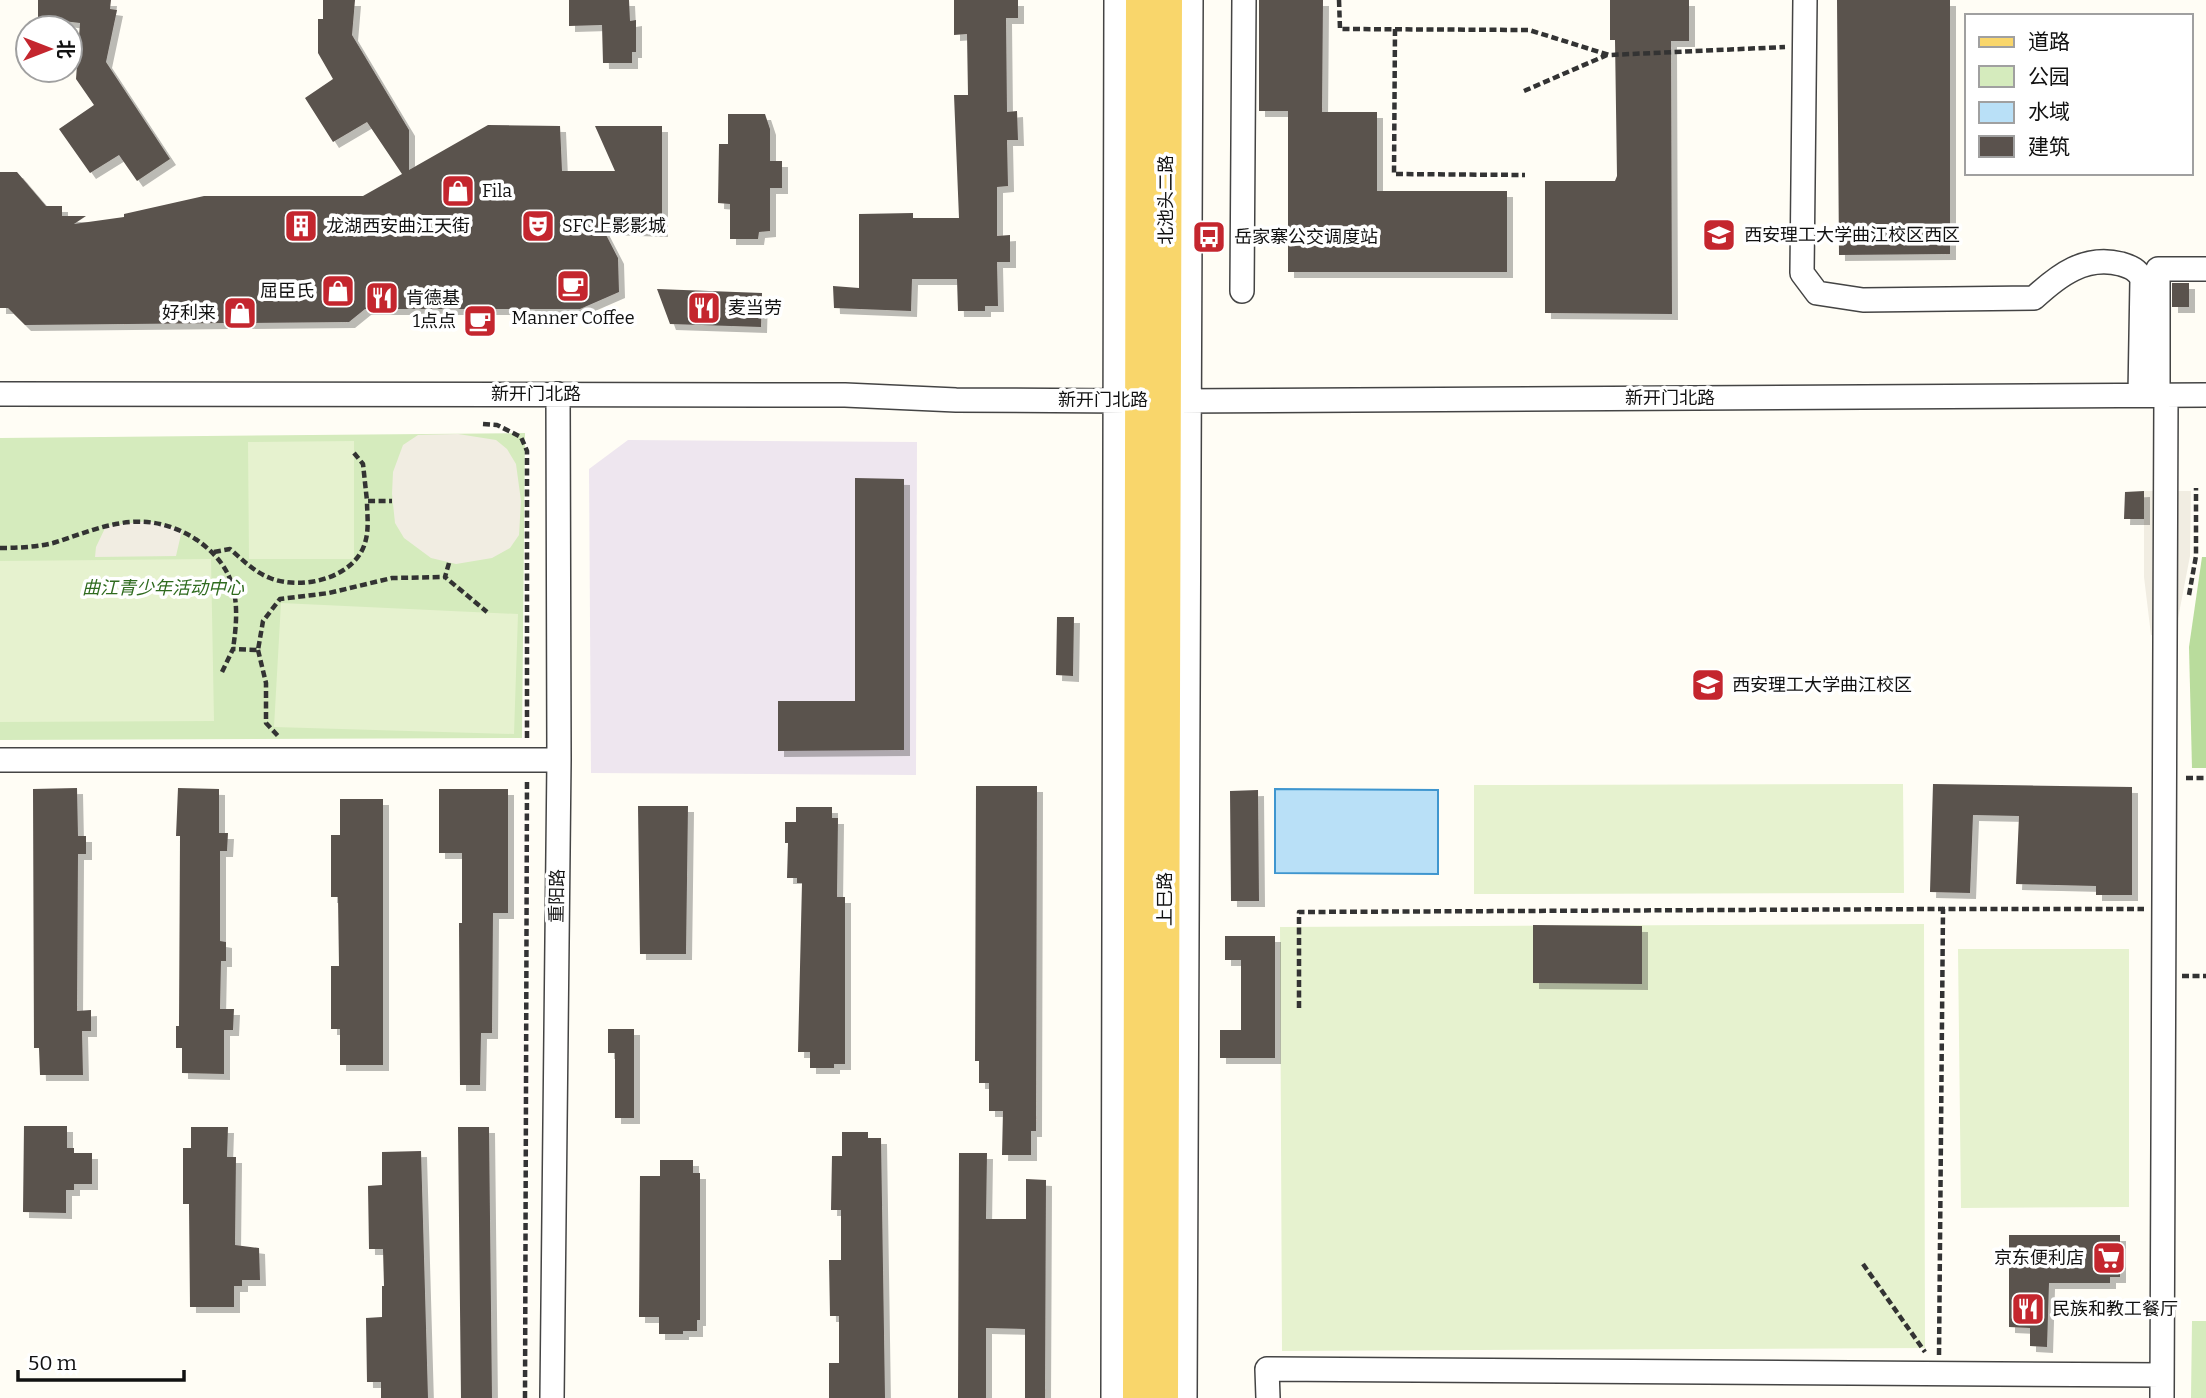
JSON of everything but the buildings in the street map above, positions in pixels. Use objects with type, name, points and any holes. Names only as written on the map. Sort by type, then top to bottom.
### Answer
[{"type":"main road","name":"北池头二路","points":[[1141,0],[1153,401]]},
{"type":"main road","name":"北池头二路","points":[[1153,401],[1167,0]]},
{"type":"main road","name":"上巳路","points":[[1138,1398],[1153,401]]},
{"type":"main road","name":"上巳路","points":[[1153,401],[1163,1398]]},
{"type":"street","points":[[1116,0],[1153,401],[1185,1398]]},
{"type":"street","points":[[1112,1398],[1153,401],[1191,0]]},
{"type":"street","points":[[1242,291],[1244,0]]},
{"type":"street","points":[[1805,0],[1801,273],[1817,293],[1863,300],[2034,298],[2060,275],[2075,267],[2100,262],[2131,267],[2139,272],[2142,279],[2155,395]]},
{"type":"street","points":[[2162,1398],[2164,909],[2155,395],[2158,269],[2206,269]]},
{"type":"street","name":"新开门北路","points":[[0,394],[558,394],[1153,401],[2206,395]]},
{"type":"street","name":"重阳路","points":[[552,1398],[559,760],[558,394]]},
{"type":"street","points":[[0,760],[559,760]]},
{"type":"street","points":[[1268,1398],[1267,1369],[2162,1375]]},
{"type":"path","points":[[1339,0],[1340,29],[1529,30],[1609,55],[1804,46]]},
{"type":"path","points":[[1395,29],[1394,174],[1525,175]]},
{"type":"path","points":[[1524,91],[1609,55]]},
{"type":"path","points":[[483,424],[497,425],[521,437],[527,451],[525,1398]]},
{"type":"path","points":[[214,552],[230,549],[259,573],[282,582],[315,581],[334,575],[358,557],[366,539],[367,501],[363,464],[354,453]]},
{"type":"path","points":[[367,501],[392,501]]},
{"type":"path","points":[[0,548],[44,545],[118,523],[148,521],[182,530],[214,552],[226,569],[235,593],[237,622],[233,649],[222,672]]},
{"type":"path","points":[[2196,533],[2202,526]]},
{"type":"path","points":[[445,577],[449,563]]},
{"type":"path","points":[[279,738],[265,723],[265,683],[258,650],[263,621],[280,599],[328,593],[382,580],[445,577],[488,612]]},
{"type":"path","points":[[233,649],[258,650]]},
{"type":"path","points":[[2183,778],[2206,778]]},
{"type":"path","points":[[1939,1373],[1944,909]]},
{"type":"path","points":[[1299,1008],[1299,912],[2164,909]]},
{"type":"path","points":[[1863,1264],[1939,1373]]},
{"type":"shaded area","points":[[458,434],[496,440],[507,449],[516,464],[521,501],[519,535],[510,548],[492,558],[456,564],[431,558],[404,538],[395,523],[392,494],[393,472],[403,445],[418,435]]},
{"type":"shaded area","points":[[628,440],[917,442],[916,775],[591,773],[589,469]]},
{"type":"shaded area","points":[[2144,491],[2191,491],[2190,556],[2175,634],[2151,635],[2144,577]]},
{"type":"shaded area","points":[[148,521],[182,530],[176,556],[95,557],[96,547],[106,526]]},
{"type":"green space","name":"曲江青少年活动中心","points":[[525,433],[522,738],[0,740],[0,438]]},
{"type":"green space","points":[[354,441],[354,559],[249,559],[248,442]]},
{"type":"green space","points":[[2202,557],[2206,557],[2206,768],[2192,768],[2189,647]]},
{"type":"green space","points":[[211,559],[214,721],[0,722],[0,561]]},
{"type":"green space","points":[[281,603],[518,614],[514,734],[274,727]]},
{"type":"green space","points":[[1903,784],[1904,893],[1474,894],[1474,785]]},
{"type":"green space","points":[[1924,924],[1925,1348],[1282,1351],[1280,927]]},
{"type":"green space","points":[[1958,949],[2129,949],[2129,1207],[1961,1208]]},
{"type":"green space","points":[[2192,1321],[2206,1321],[2206,1398],[2191,1398]]},
{"type":"water","points":[[1275,789],[1438,790],[1438,874],[1275,873]]},
{"type":"place","name":"Fila","points":[[458,191]]},
{"type":"place","name":"龙湖西安曲江天街","points":[[301,226]]},
{"type":"place","name":"SFC上影影城","points":[[538,226]]},
{"type":"place","name":"西安理工大学曲江校区西区","points":[[1719,235]]},
{"type":"place","name":"岳家寨公交调度站","points":[[1209,237]]},
{"type":"place","name":"Manner Coffee","points":[[573,286]]},
{"type":"place","name":"屈臣氏","points":[[338,291]]},
{"type":"place","name":"肯德基","points":[[382,298]]},
{"type":"place","name":"麦当劳","points":[[704,308]]},
{"type":"place","name":"好利来","points":[[240,313]]},
{"type":"place","name":"1点点","points":[[480,321]]},
{"type":"place","name":"西安理工大学曲江校区","points":[[1708,685]]},
{"type":"place","name":"京东便利店","points":[[2109,1258]]},
{"type":"place","name":"民族和教工餐厅","points":[[2028,1309]]}]
